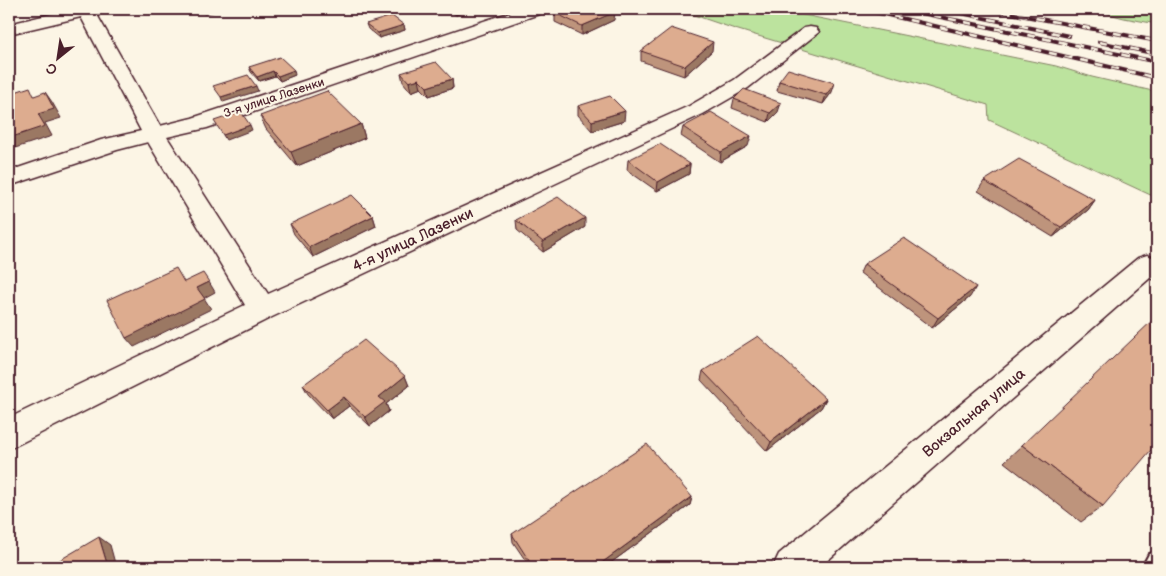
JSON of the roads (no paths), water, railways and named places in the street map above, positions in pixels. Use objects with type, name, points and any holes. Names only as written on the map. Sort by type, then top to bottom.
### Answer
[{"type":"street","points":[[9,29],[88,9],[154,134],[262,309]]},
{"type":"street","name":"3-я улица Лазенки","points":[[9,179],[109,145],[208,120],[536,9]]},
{"type":"street","name":"4-я улица Лазенки","points":[[9,434],[262,309],[696,110],[741,84],[810,32]]},
{"type":"street","name":"Вокзальная улица","points":[[792,567],[1147,265],[1157,270]]},
{"type":"lane","points":[[1153,567],[1157,562]]},
{"type":"railway","points":[[862,9],[1157,78]]},
{"type":"railway","points":[[902,9],[1157,62]]},
{"type":"railway","points":[[942,9],[1069,36]]},
{"type":"railway","points":[[988,9],[1157,41]]},
{"type":"railway","points":[[1099,42],[1157,54]]}]
